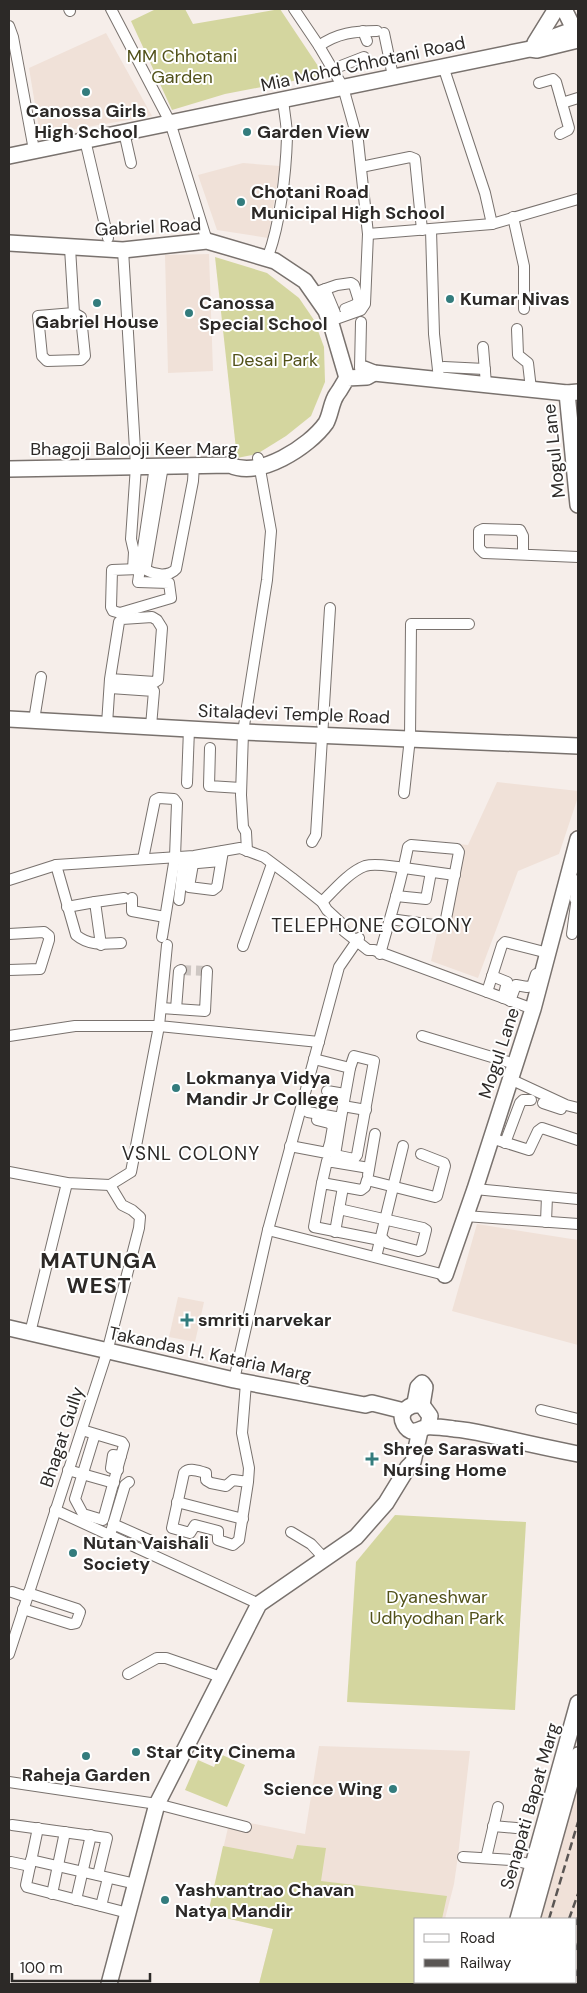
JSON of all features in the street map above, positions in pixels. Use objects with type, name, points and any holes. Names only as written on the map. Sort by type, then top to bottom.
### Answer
[{"type":"street","points":[[111,9],[170,122],[207,241]]},
{"type":"street","points":[[294,9],[320,46],[343,87],[358,141],[368,234],[364,307],[361,310],[331,320]]},
{"type":"street","points":[[533,46],[556,9]]},
{"type":"street","points":[[564,9],[577,34]]},
{"type":"street","points":[[9,26],[13,37],[34,150]]},
{"type":"street","points":[[320,46],[335,36],[365,36],[380,32],[393,76]]},
{"type":"street","name":"Mia Mohd Chhotani Road","points":[[9,156],[533,46],[537,50],[577,34]]},
{"type":"street","points":[[333,69],[364,57]]},
{"type":"street","points":[[443,66],[484,193],[492,224]]},
{"type":"street","points":[[540,83],[555,80],[569,128],[560,134]]},
{"type":"street","points":[[562,102],[578,98]]},
{"type":"street","points":[[267,259],[272,246],[282,190],[287,136],[283,99]]},
{"type":"street","points":[[124,132],[131,163]]},
{"type":"street","points":[[85,140],[108,238]]},
{"type":"street","points":[[361,167],[410,157],[415,159],[426,230],[434,334],[441,373]]},
{"type":"street","points":[[368,234],[492,224],[578,199]]},
{"type":"street","points":[[513,217],[524,266],[524,310]]},
{"type":"street","name":"Gabriel Road","points":[[9,243],[123,250],[207,241],[275,261],[319,291],[331,320],[345,375]]},
{"type":"street","points":[[70,248],[74,313]]},
{"type":"street","points":[[123,250],[136,466],[132,539],[138,553]]},
{"type":"street","points":[[319,291],[350,283],[354,285],[359,300],[358,303],[331,320]]},
{"type":"street","points":[[74,313],[82,318],[85,356],[81,360],[47,361],[42,356],[38,316],[74,313]]},
{"type":"street","points":[[244,846],[240,833],[243,826],[241,788],[243,732],[268,570],[271,531],[259,462],[280,461],[287,454],[296,451],[326,422],[337,394],[335,385],[345,375],[367,377],[357,320],[331,320]]},
{"type":"street","points":[[517,329],[518,355],[528,363],[531,389]]},
{"type":"street","points":[[483,347],[485,377]]},
{"type":"street","points":[[367,371],[441,373],[485,377],[531,389],[573,392]]},
{"type":"street","name":"Mogul Lane","points":[[573,392],[578,505]]},
{"type":"street","name":"Bhagoji Balooji Keer Marg","points":[[9,469],[194,465],[230,465],[237,468],[259,462]]},
{"type":"street","points":[[159,466],[146,570],[168,575],[176,569],[193,481],[194,465]]},
{"type":"street","points":[[136,569],[112,570],[111,608],[113,611],[120,613],[171,598],[169,583],[138,582],[136,569],[138,553],[159,466]]},
{"type":"street","points":[[523,554],[523,536],[520,530],[483,529],[480,531],[479,548],[484,553],[578,557]]},
{"type":"street","points":[[312,842],[316,834],[330,608]]},
{"type":"street","points":[[107,724],[110,683],[119,622],[122,619],[152,618],[157,620],[162,628],[158,680],[155,682],[110,683]]},
{"type":"street","points":[[404,793],[410,738],[407,633],[412,624],[469,624]]},
{"type":"street","points":[[34,720],[41,678]]},
{"type":"street","points":[[110,683],[154,691],[151,726]]},
{"type":"street","name":"Sitaladevi Temple Road","points":[[9,719],[243,732],[578,746]]},
{"type":"street","points":[[186,783],[189,729]]},
{"type":"street","points":[[210,748],[209,786],[241,788]]},
{"type":"street","points":[[143,859],[154,802],[160,798],[174,799],[177,803],[184,861],[190,888],[212,890],[216,887],[222,856]]},
{"type":"street","name":"Mogul Lane","points":[[445,1275],[475,1189],[498,1141],[515,1064],[516,1003],[543,959],[554,932],[572,901],[578,839]]},
{"type":"street","points":[[377,952],[390,919],[401,868],[408,847],[412,845],[457,849],[460,852],[445,924],[441,926],[390,919]]},
{"type":"street","points":[[9,880],[56,865],[143,859],[184,861],[222,856],[244,846],[262,852],[268,860],[322,902],[327,910],[341,923],[344,931],[358,939],[368,950],[516,1003]]},
{"type":"street","points":[[243,946],[268,860]]},
{"type":"street","points":[[179,900],[184,861]]},
{"type":"street","points":[[9,1172],[67,1183],[110,1185],[131,1172],[159,1026],[165,917],[184,861]]},
{"type":"street","points":[[56,865],[76,935],[82,940],[101,945],[120,943]]},
{"type":"street","points":[[322,902],[344,881],[365,866],[377,865],[455,876]]},
{"type":"street","points":[[396,896],[426,899],[431,872]]},
{"type":"street","points":[[67,907],[128,898],[132,911],[165,917]]},
{"type":"street","points":[[554,932],[575,935],[572,901]]},
{"type":"street","points":[[96,902],[101,945]]},
{"type":"street","points":[[9,934],[44,932],[49,936],[50,940],[40,969],[9,970]]},
{"type":"street","points":[[341,1118],[305,1110],[317,1060],[319,1042],[339,967],[358,939]]},
{"type":"street","points":[[487,992],[505,942],[543,959],[533,985],[530,987],[516,985],[516,1003]]},
{"type":"street","points":[[176,1009],[180,970]]},
{"type":"street","points":[[161,1008],[205,1011],[208,971]]},
{"type":"street","points":[[492,976],[508,982],[516,1003]]},
{"type":"street","points":[[9,1036],[75,1026],[159,1026],[319,1042]]},
{"type":"street","points":[[422,1036],[515,1064]]},
{"type":"street","points":[[354,1056],[374,1061],[357,1155],[354,1159],[335,1155],[350,1068],[354,1056]]},
{"type":"street","points":[[317,1060],[350,1068]]},
{"type":"street","points":[[248,1482],[233,1480],[226,1486],[211,1483],[206,1480],[206,1473],[188,1469],[184,1473],[172,1528],[188,1533],[191,1532],[195,1525],[217,1530],[218,1540],[235,1544],[239,1540],[248,1482],[248,1468],[242,1433],[240,1381],[268,1230],[294,1147],[317,1060]]},
{"type":"street","points":[[510,1080],[566,1105],[578,1108]]},
{"type":"street","points":[[327,1091],[345,1094]]},
{"type":"street","points":[[531,1100],[523,1100],[520,1103],[498,1141],[529,1150],[538,1131],[542,1128],[578,1140]]},
{"type":"street","points":[[543,1102],[578,1114]]},
{"type":"street","points":[[343,1106],[366,1110]]},
{"type":"street","points":[[294,1147],[326,1154],[330,1143],[332,1124],[301,1117]]},
{"type":"street","points":[[322,1183],[364,1189],[375,1134]]},
{"type":"street","points":[[376,1258],[403,1146]]},
{"type":"street","points":[[367,1180],[432,1197],[436,1196],[445,1166],[444,1163],[421,1154]]},
{"type":"street","points":[[339,1209],[423,1228],[425,1232],[420,1250],[387,1243],[381,1239],[335,1232],[314,1226],[327,1161],[369,1168]]},
{"type":"street","points":[[30,1333],[67,1183]]},
{"type":"street","name":"Bhagat Gully","points":[[9,1654],[11,1640],[28,1595],[107,1352],[138,1228],[140,1217],[122,1204],[110,1185]]},
{"type":"street","points":[[335,1232],[343,1187]]},
{"type":"street","points":[[475,1189],[578,1199]]},
{"type":"street","points":[[546,1222],[547,1196]]},
{"type":"street","points":[[465,1216],[578,1224]]},
{"type":"street","points":[[268,1230],[445,1275]]},
{"type":"street","name":"Takandas H. Kataria Marg","points":[[9,1328],[240,1381],[365,1405],[370,1412],[428,1421]]},
{"type":"street","points":[[422,1383],[418,1387],[428,1421],[446,1434],[578,1463]]},
{"type":"street","points":[[541,1410],[578,1419]]},
{"type":"street","points":[[428,1421],[450,1420],[578,1448]]},
{"type":"street","points":[[428,1421],[578,1454]]},
{"type":"street","points":[[109,1984],[157,1804],[259,1604],[356,1536],[386,1503],[408,1467],[406,1459],[428,1421]]},
{"type":"street","points":[[82,1430],[122,1442],[124,1445],[105,1518],[100,1520],[83,1514],[75,1502],[95,1434]]},
{"type":"street","points":[[68,1470],[114,1483]]},
{"type":"street","points":[[110,1535],[125,1485],[129,1482]]},
{"type":"street","points":[[177,1502],[243,1519]]},
{"type":"street","points":[[55,1510],[259,1604]]},
{"type":"street","points":[[113,1524],[150,1538],[145,1551]]},
{"type":"street","points":[[291,1532],[311,1544],[325,1558]]},
{"type":"street","points":[[12,1592],[39,1597],[77,1608],[80,1612],[74,1624],[23,1609]]},
{"type":"street","points":[[34,1613],[39,1597]]},
{"type":"street","points":[[128,1674],[157,1658],[166,1658],[222,1677]]},
{"type":"street","name":"Senapati Bapat Marg","points":[[532,1918],[540,1867],[567,1770],[578,1703]]},
{"type":"street","name":"Senapati Bapat Marg","points":[[567,1770],[578,1755]]},
{"type":"street","points":[[9,1782],[157,1804],[246,1827]]},
{"type":"street","points":[[486,1858],[498,1807]]},
{"type":"street","points":[[12,1824],[108,1839],[101,1906]]},
{"type":"street","points":[[494,1826],[516,1828]]},
{"type":"street","points":[[38,1828],[26,1886],[128,1913]]},
{"type":"street","points":[[52,1894],[65,1832]]},
{"type":"street","points":[[76,1900],[91,1835]]},
{"type":"street","points":[[463,1856],[512,1860],[540,1867]]},
{"type":"street","points":[[11,1862],[58,1866],[136,1884]]},
{"type":"street","name":"Senapati Bapat Marg","points":[[518,1918],[540,1867]]},
{"type":"shaded area","name":"Canossa Girls High School","points":[[106,33],[152,116],[40,135],[29,68]]},
{"type":"shaded area","name":"Chotani Road Municipal High School","points":[[243,163],[280,166],[268,238],[217,230],[198,175]]},
{"type":"shaded area","name":"Canossa Special School","points":[[209,254],[213,371],[168,373],[165,255]]},
{"type":"shaded area","points":[[497,782],[578,791],[578,797],[559,854],[518,871],[478,978],[431,961],[457,844],[468,845]]},
{"type":"shaded area","points":[[477,1224],[578,1240],[578,1345],[452,1311]]},
{"type":"shaded area","name":"smriti narvekar","points":[[178,1297],[204,1302],[195,1342],[169,1337]]},
{"type":"shaded area","points":[[319,1746],[470,1751],[454,1884],[445,1918],[414,1918],[414,1983],[428,1984],[259,1984],[273,1929],[208,1914],[230,1819],[305,1834]]},
{"type":"shaded area","points":[[578,1786],[578,1984],[519,1984],[577,1983],[577,1918],[540,1918]]},
{"type":"green space","name":"MM Chhotani Garden","points":[[156,9],[185,9],[193,24],[280,9],[324,75],[225,94],[172,110],[131,21]]},
{"type":"green space","name":"Desai Park","points":[[215,257],[267,273],[299,298],[314,320],[324,347],[325,382],[311,416],[286,436],[257,454],[237,458]]},
{"type":"green space","name":"Dyaneshwar Udhyodhan Park","points":[[395,1515],[526,1522],[515,1710],[347,1702],[356,1562]]},
{"type":"green space","points":[[220,1754],[245,1765],[227,1807],[185,1790],[198,1760],[214,1767]]},
{"type":"green space","points":[[297,1845],[326,1848],[321,1881],[447,1896],[442,1918],[414,1918],[414,1983],[427,1984],[259,1984],[273,1929],[208,1914],[223,1846],[293,1859]]},
{"type":"tunnel","points":[[181,970],[207,971]]},
{"type":"railway","points":[[549,1918],[578,1822]]},
{"type":"railway","points":[[569,1918],[578,1894]]},
{"type":"railway","points":[[577,1921],[578,1917]]},
{"type":"place","name":"Canossa Girls High School","points":[[86,92]]},
{"type":"place","name":"Garden View","points":[[247,132]]},
{"type":"place","name":"Chotani Road Municipal High School","points":[[241,202]]},
{"type":"place","name":"Kumar Nivas","points":[[450,299]]},
{"type":"place","name":"Gabriel House","points":[[97,303]]},
{"type":"place","name":"Canossa Special School","points":[[189,313]]},
{"type":"place","name":"Lokmanya Vidya Mandir Jr College","points":[[176,1088]]},
{"type":"place","name":"smriti narvekar","points":[[187,1320]]},
{"type":"place","name":"Shree Saraswati Nursing Home","points":[[372,1459]]},
{"type":"place","name":"Nutan Vaishali Society","points":[[73,1553]]},
{"type":"place","name":"Star City Cinema","points":[[136,1752]]},
{"type":"place","name":"Raheja Garden","points":[[86,1756]]},
{"type":"place","name":"Science Wing","points":[[393,1789]]},
{"type":"place","name":"Yashvantrao Chavan Natya Mandir","points":[[165,1900]]},
{"type":"district","name":"TELEPHONE COLONY","points":[[372,925]]},
{"type":"district","name":"VSNL COLONY","points":[[191,1153]]},
{"type":"district","name":"MATUNGA WEST","points":[[99,1272]]}]
